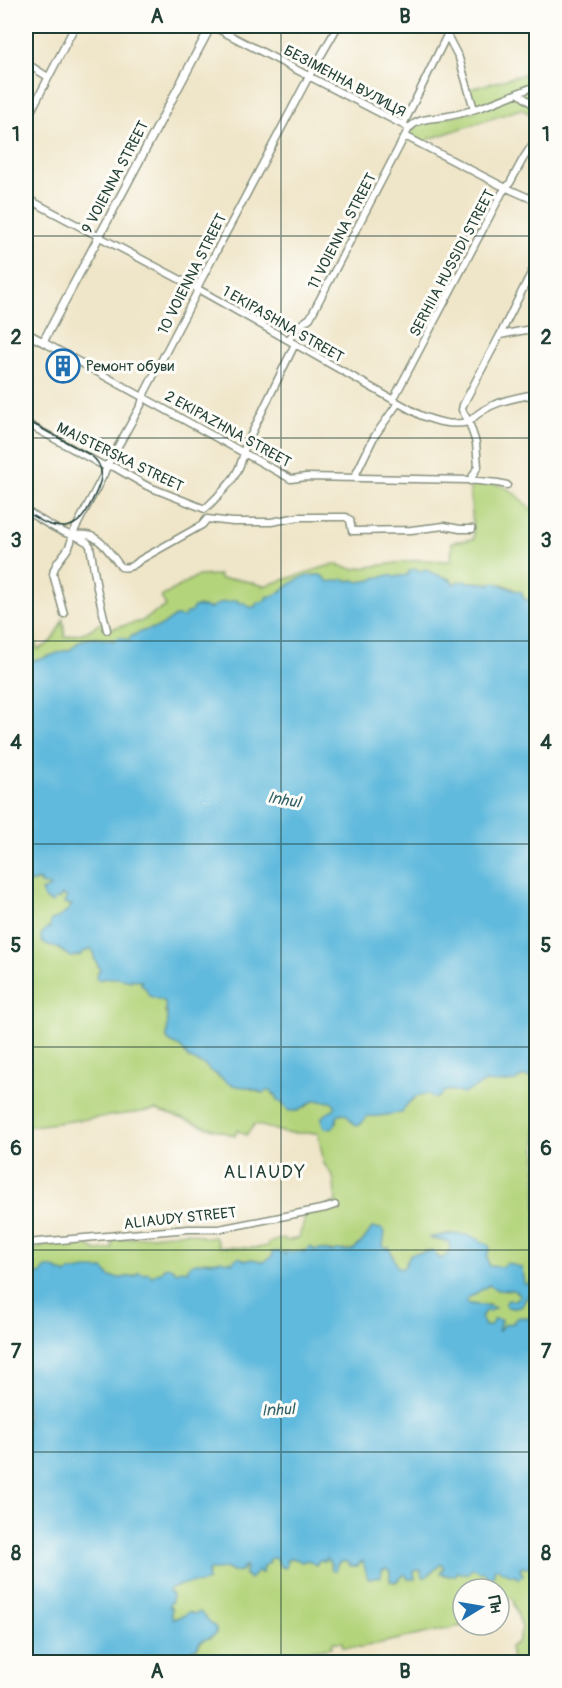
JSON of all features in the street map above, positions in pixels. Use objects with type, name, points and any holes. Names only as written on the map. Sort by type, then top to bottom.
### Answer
[{"type":"street","points":[[26,121],[75,26]]},
{"type":"street","name":"БЕЗІМЕННА ВУЛИЦЯ","points":[[212,26],[406,126],[418,120],[474,109],[537,86]]},
{"type":"street","name":"9 VOIENNA STREET","points":[[43,342],[212,26]]},
{"type":"street","name":"10 VOIENNA STREET","points":[[64,615],[52,574],[56,564],[72,542],[72,535],[141,405],[198,289],[310,76],[339,26]]},
{"type":"street","points":[[445,26],[459,58],[474,109]]},
{"type":"street","name":"11 VOIENNA STREET","points":[[288,340],[300,325],[310,318],[405,136],[406,126],[447,35]]},
{"type":"street","points":[[26,63],[48,77]]},
{"type":"street","points":[[518,93],[537,107]]},
{"type":"street","points":[[405,136],[506,188],[537,201]]},
{"type":"street","name":"SERHIIA HUSSIDI STREET","points":[[354,478],[502,193],[535,143]]},
{"type":"street","name":"1 EKIPASHNA STREET","points":[[26,198],[198,289],[395,402],[434,421],[456,425],[469,422]]},
{"type":"street","points":[[470,481],[478,466],[476,443],[462,410],[463,405],[537,263]]},
{"type":"street","points":[[500,335],[537,327]]},
{"type":"street","name":"2 EKIPAZHNA STREET","points":[[26,333],[291,479],[306,477],[470,481],[507,485]]},
{"type":"street","points":[[207,519],[205,509],[234,479],[242,464],[245,447],[295,344]]},
{"type":"street","points":[[469,422],[477,414],[492,406],[512,398],[537,394]]},
{"type":"street","name":"MAISTERSKA STREET","points":[[26,423],[102,465],[114,467],[147,486],[205,509]]},
{"type":"street","points":[[26,511],[65,533],[87,542],[90,546],[107,630]]},
{"type":"street","points":[[207,519],[272,522],[298,517],[345,518],[350,520],[352,531],[411,530],[444,526],[472,529]]},
{"type":"street","points":[[72,535],[91,536],[104,545],[124,568],[135,565],[202,525],[207,519]]},
{"type":"street","name":"ALIAUDY STREET","points":[[26,1243],[189,1229],[219,1229],[335,1205]]},
{"type":"green space","points":[[536,71],[536,117],[521,109],[429,139],[425,145],[411,137],[416,124],[475,111],[469,89]]},
{"type":"green space","points":[[474,484],[504,487],[514,493],[536,514],[536,600],[528,601],[514,589],[503,584],[460,581],[454,584],[451,579],[421,571],[358,582],[355,580],[328,582],[320,576],[311,575],[301,578],[254,607],[217,609],[198,606],[184,618],[175,616],[162,626],[130,637],[129,641],[93,638],[79,641],[73,649],[26,662],[31,659],[27,637],[33,636],[37,649],[50,642],[63,619],[65,637],[86,632],[101,623],[107,622],[109,629],[142,621],[166,606],[161,597],[197,576],[219,575],[220,579],[238,579],[264,586],[334,564],[353,569],[418,560],[451,561],[452,542],[474,539],[470,486]]},
{"type":"green space","points":[[41,880],[40,884],[50,886],[50,889],[42,890],[55,899],[62,895],[68,897],[64,903],[72,905],[58,918],[56,947],[74,957],[91,948],[100,969],[98,972],[100,979],[112,977],[142,981],[141,984],[164,1001],[168,1019],[167,1039],[183,1049],[188,1058],[205,1066],[230,1083],[251,1088],[260,1093],[271,1091],[274,1095],[304,1108],[315,1100],[332,1102],[335,1105],[331,1112],[337,1121],[338,1115],[342,1113],[347,1115],[353,1123],[363,1122],[367,1116],[402,1112],[416,1097],[429,1093],[464,1092],[482,1083],[507,1081],[526,1076],[531,1078],[536,1074],[536,1331],[532,1330],[531,1325],[514,1323],[498,1333],[490,1326],[484,1326],[481,1317],[489,1305],[466,1303],[467,1299],[489,1284],[506,1291],[514,1290],[520,1295],[514,1301],[505,1304],[507,1307],[521,1307],[527,1297],[530,1284],[523,1284],[524,1275],[501,1267],[489,1266],[487,1257],[451,1233],[430,1238],[449,1242],[450,1250],[446,1256],[440,1259],[433,1251],[425,1251],[406,1261],[404,1269],[397,1268],[389,1248],[382,1246],[385,1233],[372,1228],[359,1245],[351,1250],[297,1251],[272,1257],[264,1262],[252,1259],[232,1263],[204,1261],[188,1271],[175,1272],[164,1268],[151,1277],[149,1273],[121,1278],[110,1277],[103,1269],[70,1271],[67,1274],[40,1274],[31,1279],[35,1284],[31,1286],[26,1284],[26,1250],[49,1244],[83,1243],[97,1251],[112,1249],[113,1240],[188,1232],[207,1238],[215,1237],[220,1247],[258,1248],[284,1238],[286,1241],[299,1238],[304,1214],[336,1202],[333,1176],[324,1164],[318,1133],[286,1133],[255,1124],[246,1135],[237,1130],[235,1136],[156,1110],[26,1127],[26,885]]},
{"type":"green space","points":[[327,1558],[333,1571],[337,1570],[336,1566],[339,1562],[344,1561],[350,1566],[357,1566],[358,1563],[364,1561],[370,1579],[377,1577],[384,1568],[387,1568],[390,1571],[390,1581],[396,1582],[406,1574],[408,1579],[415,1579],[414,1572],[420,1569],[421,1573],[429,1575],[441,1564],[444,1567],[441,1573],[448,1576],[456,1574],[457,1571],[465,1573],[472,1568],[485,1572],[488,1577],[451,1577],[451,1628],[362,1647],[343,1647],[342,1642],[333,1642],[332,1647],[293,1653],[292,1651],[241,1662],[178,1662],[185,1655],[188,1658],[190,1651],[216,1632],[215,1627],[200,1612],[194,1614],[189,1612],[173,1619],[169,1606],[172,1595],[170,1588],[191,1582],[206,1582],[209,1570],[225,1568],[232,1572],[240,1571],[246,1566],[245,1575],[250,1578],[258,1571],[262,1573],[263,1566],[270,1563],[269,1559],[277,1559],[280,1566],[285,1568],[288,1559],[297,1559],[301,1562],[308,1560],[316,1565],[319,1560],[325,1561]]},
{"type":"green space","points":[[531,1565],[533,1573],[536,1573],[536,1638],[527,1640],[530,1662],[496,1662],[512,1659],[510,1647],[518,1642],[522,1628],[512,1598],[511,1577],[493,1577],[494,1569],[498,1568],[518,1578],[523,1574],[520,1570],[522,1567],[527,1568]]},
{"type":"water","name":"Inhul","points":[[415,569],[421,571],[426,569],[454,584],[459,581],[492,584],[493,582],[522,592],[523,598],[528,601],[533,594],[536,600],[536,1074],[531,1078],[526,1076],[516,1081],[486,1082],[463,1094],[451,1090],[443,1092],[435,1099],[428,1094],[420,1095],[406,1105],[402,1113],[367,1116],[360,1125],[355,1126],[347,1115],[342,1113],[338,1115],[335,1126],[326,1128],[323,1126],[322,1117],[334,1109],[335,1105],[332,1102],[315,1100],[298,1111],[289,1111],[277,1101],[277,1096],[271,1091],[263,1093],[230,1084],[206,1066],[188,1058],[183,1049],[167,1039],[168,1025],[164,1001],[149,996],[141,984],[142,981],[114,978],[97,980],[100,969],[91,949],[81,953],[82,955],[71,957],[41,940],[41,935],[50,928],[51,920],[63,915],[72,905],[64,903],[67,897],[62,895],[53,903],[47,900],[41,891],[50,886],[40,884],[40,880],[26,885],[26,662],[69,650],[80,641],[87,639],[114,641],[121,638],[129,641],[130,637],[162,626],[175,616],[184,617],[194,607],[209,609],[220,603],[237,600],[249,607],[255,607],[256,604],[266,600],[266,597],[276,594],[306,576],[321,575],[329,582],[345,579],[358,582],[390,575],[395,577],[408,575],[409,571]]},
{"type":"water","name":"Inhul","points":[[372,1228],[382,1229],[385,1233],[383,1246],[387,1249],[389,1247],[398,1268],[404,1268],[410,1254],[433,1251],[440,1259],[446,1256],[450,1250],[449,1242],[428,1238],[468,1235],[490,1247],[487,1257],[489,1266],[501,1267],[508,1263],[522,1268],[524,1284],[528,1285],[530,1281],[533,1282],[531,1294],[521,1307],[507,1307],[505,1304],[508,1300],[514,1301],[520,1295],[514,1290],[497,1290],[489,1285],[467,1299],[466,1303],[495,1308],[485,1311],[481,1317],[485,1326],[490,1326],[494,1319],[501,1320],[498,1332],[504,1324],[514,1323],[514,1320],[520,1317],[534,1319],[531,1325],[532,1330],[536,1331],[536,1573],[533,1573],[533,1567],[530,1565],[527,1568],[522,1567],[520,1570],[523,1575],[518,1579],[515,1575],[502,1572],[498,1568],[494,1569],[492,1577],[487,1577],[485,1572],[472,1568],[468,1573],[457,1571],[456,1575],[449,1576],[441,1573],[444,1567],[441,1564],[426,1577],[423,1577],[421,1570],[417,1570],[414,1572],[415,1579],[408,1579],[406,1575],[403,1575],[394,1582],[390,1580],[390,1571],[386,1568],[382,1570],[381,1577],[368,1579],[363,1561],[357,1566],[350,1566],[344,1561],[339,1562],[336,1566],[337,1570],[333,1571],[327,1558],[325,1561],[319,1560],[316,1565],[308,1560],[301,1562],[297,1559],[288,1559],[285,1568],[280,1566],[274,1558],[269,1559],[270,1563],[263,1566],[262,1573],[258,1571],[250,1579],[245,1574],[246,1566],[242,1571],[232,1572],[225,1568],[209,1570],[208,1580],[202,1583],[190,1583],[170,1588],[172,1602],[169,1606],[172,1609],[173,1619],[189,1612],[194,1614],[200,1612],[216,1628],[216,1634],[200,1642],[197,1648],[190,1651],[189,1658],[185,1655],[178,1662],[26,1662],[26,1284],[31,1286],[34,1284],[30,1279],[34,1274],[40,1274],[46,1268],[54,1268],[67,1274],[70,1271],[104,1269],[110,1277],[137,1276],[138,1272],[149,1273],[151,1277],[167,1266],[175,1272],[188,1271],[188,1267],[200,1262],[222,1260],[232,1263],[240,1257],[245,1261],[252,1259],[264,1262],[272,1256],[272,1252],[283,1252],[285,1255],[288,1251],[304,1252],[310,1247],[314,1251],[319,1249],[332,1252],[347,1251],[353,1250]]},
{"type":"tram line","points":[[26,422],[90,455],[96,460],[101,471],[98,489],[82,518],[75,524],[65,527],[54,526],[26,512]]},
{"type":"place","name":"Ремонт обуви","points":[[63,366]]},
{"type":"district","name":"ALIAUDY","points":[[265,1172]]}]
